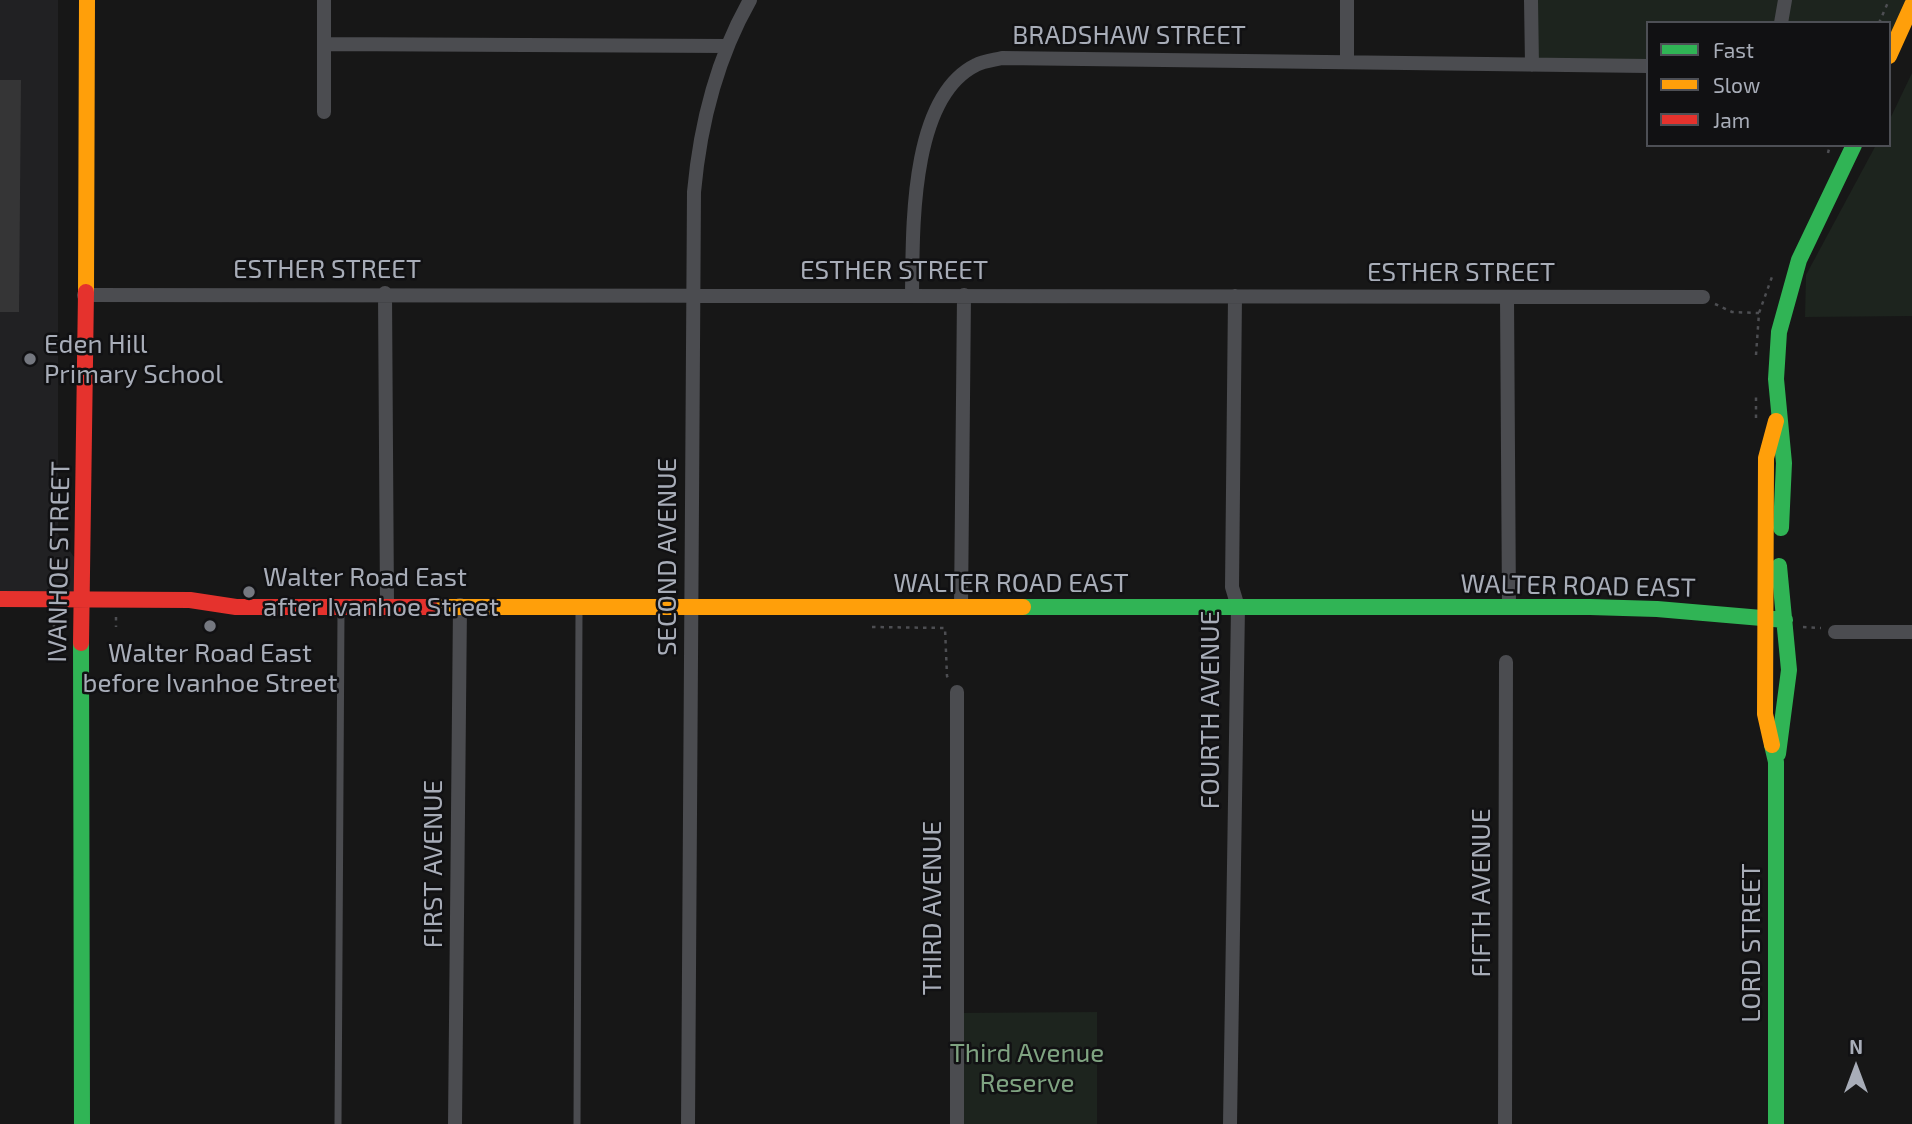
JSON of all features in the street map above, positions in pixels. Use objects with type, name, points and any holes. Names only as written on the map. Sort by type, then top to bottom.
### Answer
[{"type":"main road","name":"IVANHOE STREET","points":[[82,1124],[82,608],[87,0]]},
{"type":"main road","points":[[1891,52],[1912,5]]},
{"type":"main road","name":"LORD STREET","points":[[1776,1124],[1776,762],[1787,713],[1791,624],[1779,584],[1783,456],[1776,421],[1778,335],[1783,310],[1803,250],[1853,147]]},
{"type":"main road","name":"LORD STREET","points":[[1776,421],[1766,458],[1765,620],[1765,714],[1776,762]]},
{"type":"main road","name":"WALTER ROAD EAST","points":[[0,599],[82,608]]},
{"type":"main road","name":"WALTER ROAD EAST","points":[[0,615],[190,600],[236,607],[460,605],[1657,609],[1791,624]]},
{"type":"street","points":[[324,0],[324,112]]},
{"type":"street","name":"SECOND AVENUE","points":[[688,1124],[693,294],[697,161],[726,46],[750,0]]},
{"type":"street","points":[[1347,0],[1347,62]]},
{"type":"street","points":[[1531,0],[1532,65]]},
{"type":"street","points":[[1782,21],[1785,0]]},
{"type":"street","points":[[324,44],[726,46]]},
{"type":"street","name":"BRADSHAW STREET","points":[[912,295],[914,205],[921,153],[934,117],[951,85],[976,65],[1002,58],[1646,66]]},
{"type":"street","name":"ESTHER STREET","points":[[85,295],[385,293],[1703,298]]},
{"type":"street","points":[[385,293],[387,605]]},
{"type":"street","points":[[961,607],[964,295]]},
{"type":"street","name":"FOURTH AVENUE","points":[[1230,1124],[1238,607],[1232,587],[1235,296]]},
{"type":"street","points":[[1507,297],[1509,608]]},
{"type":"street","name":"FIRST AVENUE","points":[[455,1124],[460,605]]},
{"type":"street","points":[[1835,632],[1912,632]]},
{"type":"street","name":"FIFTH AVENUE","points":[[1505,1124],[1506,662]]},
{"type":"street","name":"THIRD AVENUE","points":[[957,692],[957,1124]]},
{"type":"lane","points":[[338,1124],[341,607]]},
{"type":"lane","points":[[578,1124],[579,607]]},
{"type":"path","points":[[1880,21],[1889,0]]},
{"type":"path","points":[[1703,298],[1732,312],[1759,313]]},
{"type":"path","points":[[1791,624],[1835,632]]},
{"type":"path","points":[[863,627],[945,628],[947,676],[957,692]]},
{"type":"shaded area","name":"Eden Hill Primary School","points":[[0,0],[58,0],[58,534],[81,567],[82,600],[0,599]]},
{"type":"green space","points":[[1531,0],[1912,0],[1891,51],[1891,21],[1646,21],[1646,66],[1532,65]]},
{"type":"green space","points":[[1912,73],[1912,316],[1805,317],[1806,275],[1875,147],[1891,147],[1891,117]]},
{"type":"green space","name":"Third Avenue Reserve","points":[[1097,1012],[1097,1124],[957,1124],[957,1013]]},
{"type":"building","points":[[0,80],[21,80],[19,312],[0,312]]},
{"type":"traffic: fast","points":[[1781,528],[1784,463],[1776,379],[1779,332],[1799,260],[1853,147]]},
{"type":"traffic: fast","points":[[1778,754],[1789,670],[1779,566]]},
{"type":"traffic: fast","points":[[1023,607],[1590,607],[1657,609],[1785,620]]},
{"type":"traffic: fast","points":[[81,643],[82,1124]]},
{"type":"traffic: fast","points":[[1772,745],[1776,762],[1776,1124]]},
{"type":"traffic: slow","points":[[86,292],[87,0]]},
{"type":"traffic: slow","points":[[1891,52],[1912,5]]},
{"type":"traffic: slow","points":[[1772,745],[1765,714],[1766,458],[1776,421]]},
{"type":"traffic: slow","points":[[430,607],[1023,607]]},
{"type":"traffic: jam","points":[[81,643],[86,292]]},
{"type":"traffic: jam","points":[[0,599],[190,600],[236,607],[430,607]]},
{"type":"place","name":"Eden Hill Primary School","points":[[30,359]]},
{"type":"place","name":"Walter Road East after Ivanhoe Street","points":[[249,592]]},
{"type":"place","name":"Walter Road East before Ivanhoe Street","points":[[210,626]]}]
